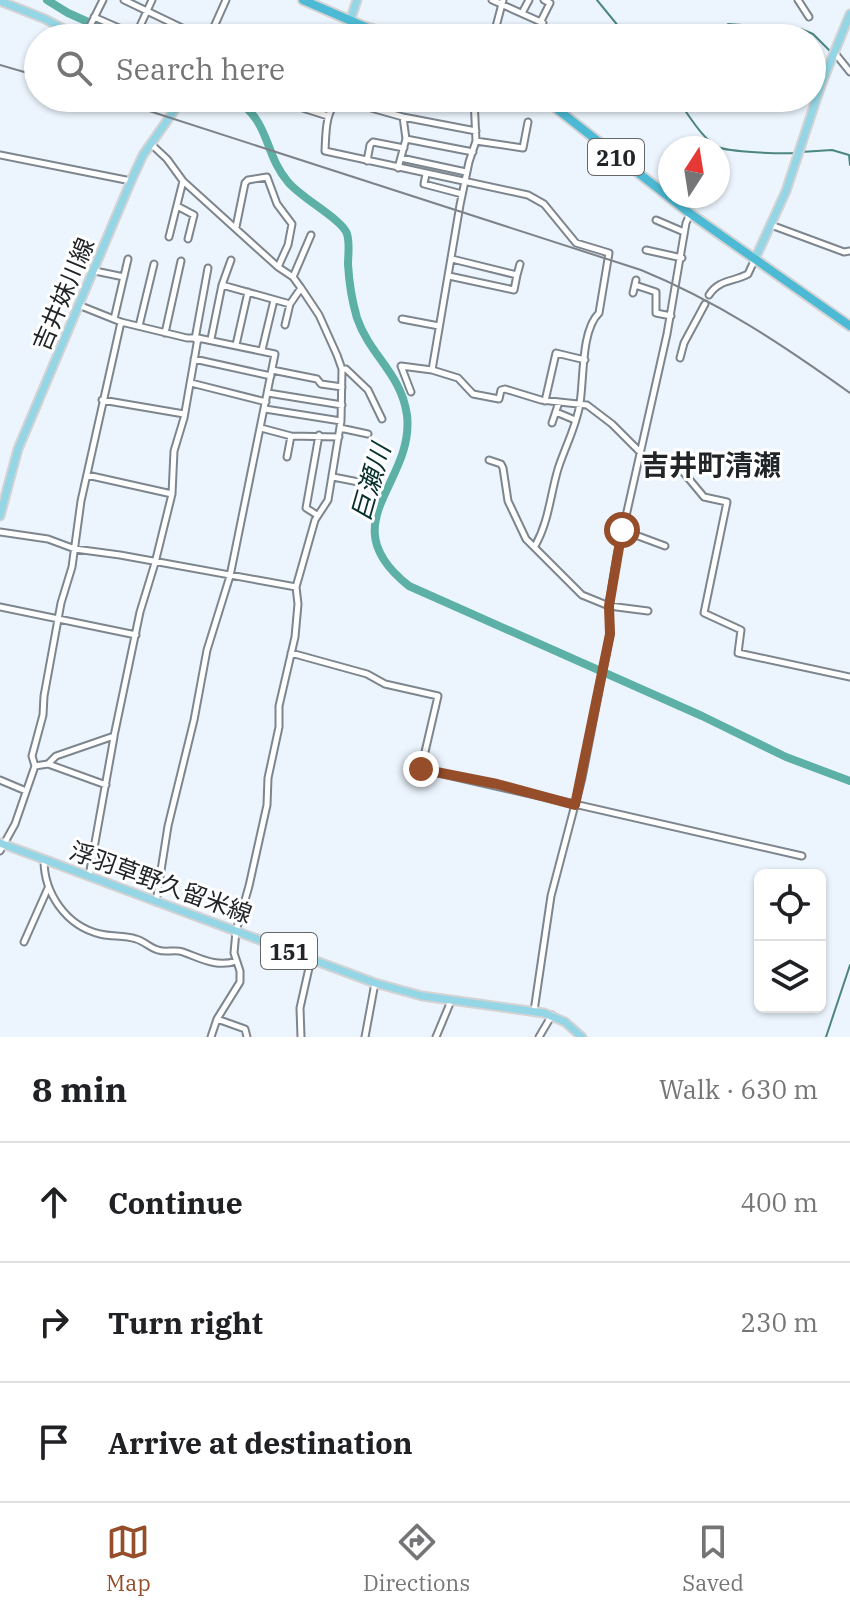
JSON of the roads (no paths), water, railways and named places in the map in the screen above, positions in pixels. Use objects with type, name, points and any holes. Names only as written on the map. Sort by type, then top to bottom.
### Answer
[{"type":"highway","points":[[303,0],[356,24]]},
{"type":"highway","name":"210","points":[[567,112],[690,214],[850,326]]},
{"type":"main road","points":[[350,21],[357,0]]},
{"type":"main road","points":[[0,1],[55,24]]},
{"type":"main road","points":[[826,75],[850,14]]},
{"type":"main road","name":"吉井妹川線","points":[[0,516],[18,449],[81,306],[131,181],[173,112]]},
{"type":"main road","points":[[755,259],[813,112]]},
{"type":"main road","name":"浮羽草野久留米線","points":[[1,846],[375,983],[451,1001],[552,1015],[582,1037]]},
{"type":"street","points":[[90,24],[103,0]]},
{"type":"street","points":[[124,0],[177,24]]},
{"type":"street","points":[[143,24],[152,0]]},
{"type":"street","points":[[213,24],[226,0]]},
{"type":"street","points":[[492,0],[503,2],[542,22],[550,3],[544,0]]},
{"type":"street","points":[[798,0],[809,17]]},
{"type":"street","points":[[522,13],[526,1]]},
{"type":"street","points":[[497,24],[503,2]]},
{"type":"street","points":[[94,17],[110,24]]},
{"type":"street","points":[[833,55],[850,72]]},
{"type":"street","points":[[315,112],[328,116]]},
{"type":"street","points":[[330,112],[327,154],[517,192],[537,199],[576,243],[609,253],[599,313],[588,333],[582,404],[558,470],[547,526],[535,546]]},
{"type":"street","points":[[388,112],[476,131]]},
{"type":"street","points":[[432,370],[466,172],[476,141],[475,112]]},
{"type":"street","points":[[398,168],[406,139],[403,117]]},
{"type":"street","points":[[476,141],[523,148],[528,122]]},
{"type":"street","points":[[406,139],[473,152]]},
{"type":"street","points":[[367,161],[373,142],[404,148]]},
{"type":"street","points":[[151,144],[183,181],[293,277],[326,328],[342,369],[341,425],[333,477],[325,507],[317,515],[296,587],[297,616],[279,706],[279,727],[268,778],[267,805],[236,931],[240,982],[217,1019],[211,1037]]},
{"type":"street","points":[[0,155],[131,181]]},
{"type":"street","points":[[401,158],[466,172]]},
{"type":"street","points":[[426,174],[424,184],[462,194]]},
{"type":"street","points":[[236,227],[245,183],[267,177],[277,204],[292,224],[288,245],[278,267]]},
{"type":"street","points":[[169,237],[183,181]]},
{"type":"street","points":[[177,206],[194,215],[188,239]]},
{"type":"street","points":[[534,1011],[551,896],[575,805],[610,634],[609,606],[622,530],[671,316],[684,232],[690,214]]},
{"type":"street","points":[[656,220],[684,232]]},
{"type":"street","points":[[771,225],[844,252],[850,251]]},
{"type":"street","points":[[293,277],[311,235]]},
{"type":"street","points":[[646,250],[682,258]]},
{"type":"street","points":[[1,846],[15,824],[35,766],[32,756],[43,715],[58,619],[75,549],[128,259]]},
{"type":"street","points":[[452,259],[517,275]]},
{"type":"street","points":[[709,295],[714,287],[748,274],[755,259]]},
{"type":"street","points":[[211,339],[222,285],[231,260]]},
{"type":"street","points":[[165,333],[181,261]]},
{"type":"street","points":[[139,326],[154,264]]},
{"type":"street","points":[[449,276],[514,290],[520,264]]},
{"type":"street","points":[[89,876],[114,736],[172,494],[174,451],[191,383],[208,268]]},
{"type":"street","points":[[95,271],[124,277]]},
{"type":"street","points":[[633,293],[636,283],[656,292],[656,313],[671,316]]},
{"type":"street","points":[[222,285],[290,304]]},
{"type":"street","points":[[285,325],[290,304],[301,288]]},
{"type":"street","points":[[236,345],[248,292]]},
{"type":"street","points":[[262,350],[274,300]]},
{"type":"street","points":[[680,358],[684,343],[705,304]]},
{"type":"street","points":[[81,306],[165,333],[211,339],[275,354],[230,576],[207,650],[191,736],[168,826],[156,902]]},
{"type":"street","points":[[402,319],[439,326]]},
{"type":"street","points":[[545,401],[556,353],[585,360]]},
{"type":"street","points":[[194,359],[317,379],[321,384],[342,387]]},
{"type":"street","points":[[411,392],[401,366],[432,370],[458,378],[473,394],[499,399],[501,390],[505,389],[545,401],[582,404],[612,424],[640,455],[679,467],[704,497],[727,502],[704,613],[741,630],[738,653],[850,677]]},
{"type":"street","points":[[342,369],[346,369],[368,390],[382,419]]},
{"type":"street","points":[[191,383],[368,434]]},
{"type":"street","points":[[268,393],[342,405]]},
{"type":"street","points":[[102,400],[184,415]]},
{"type":"street","points":[[552,423],[559,402]]},
{"type":"street","points":[[556,412],[575,420]]},
{"type":"street","points":[[261,428],[291,436],[339,437]]},
{"type":"street","points":[[317,515],[306,508],[319,435]]},
{"type":"street","points":[[287,457],[291,436]]},
{"type":"street","points":[[489,460],[501,464],[503,468],[506,495],[526,539],[582,595],[609,606],[648,611]]},
{"type":"street","points":[[333,477],[374,485],[383,471]]},
{"type":"street","points":[[87,475],[172,494]]},
{"type":"street","points":[[622,530],[665,546]]},
{"type":"street","points":[[0,532],[48,539],[75,549],[296,587]]},
{"type":"street","points":[[0,607],[136,635]]},
{"type":"street","points":[[291,653],[367,674],[385,684],[438,696],[421,769],[802,856]]},
{"type":"street","points":[[48,764],[60,754],[114,736]]},
{"type":"street","points":[[35,766],[48,764],[106,785]]},
{"type":"street","points":[[0,780],[26,791]]},
{"type":"street","points":[[44,860],[52,896],[77,922],[99,934],[121,934],[158,950],[182,951],[219,964],[236,961]]},
{"type":"street","points":[[24,942],[49,887]]},
{"type":"street","points":[[301,1037],[300,1008],[311,959]]},
{"type":"street","points":[[365,1037],[375,983]]},
{"type":"street","points":[[436,1037],[451,1001]]},
{"type":"street","points":[[539,1037],[552,1015]]},
{"type":"street","points":[[217,1019],[242,1027],[247,1037]]},
{"type":"waterway","name":"巨瀬川","points":[[47,0],[93,24]]},
{"type":"waterway","points":[[597,0],[617,24]]},
{"type":"waterway","points":[[826,47],[831,52]]},
{"type":"waterway","name":"巨瀬川","points":[[250,112],[288,182],[344,228],[348,238],[349,278],[357,318],[404,400],[406,440],[375,522],[376,542],[386,563],[409,586],[702,716],[786,757],[850,781]]},
{"type":"waterway","points":[[686,112],[700,131],[718,147],[795,153]]},
{"type":"waterway","points":[[801,152],[832,150],[849,155],[850,165]]},
{"type":"waterway","points":[[826,1037],[850,965]]},
{"type":"railway","points":[[0,65],[24,72]]},
{"type":"railway","points":[[152,112],[641,270],[749,325],[850,393]]},
{"type":"district","name":"吉井町清瀬","points":[[711,464]]}]
